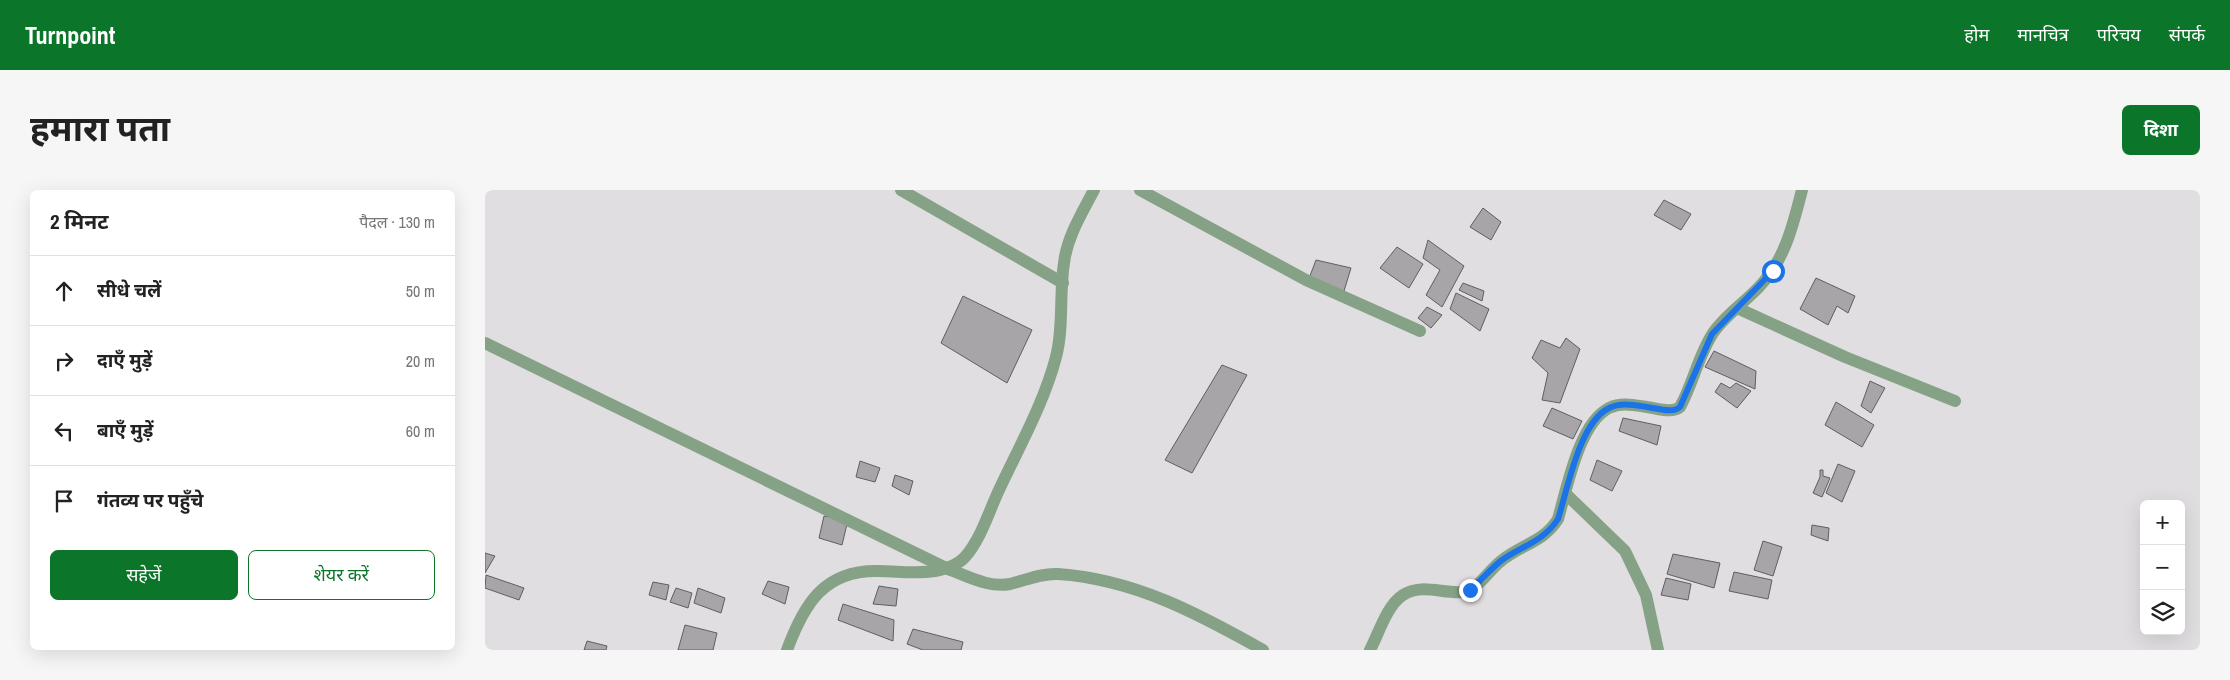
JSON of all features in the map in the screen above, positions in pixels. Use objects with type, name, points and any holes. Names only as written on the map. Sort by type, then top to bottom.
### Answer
[{"type":"street","points":[[901,190],[1063,283]]},
{"type":"street","points":[[787,650],[793,632],[811,598],[842,575],[875,570],[927,572],[948,569],[965,558],[979,535],[1042,396],[1055,358],[1060,333],[1064,263],[1071,239],[1094,190]]},
{"type":"street","points":[[1140,190],[1307,280],[1420,331]]},
{"type":"street","points":[[1370,650],[1393,605],[1401,596],[1419,590],[1456,592],[1470,590],[1502,560],[1532,544],[1552,528],[1566,494],[1582,441],[1590,425],[1600,413],[1620,404],[1677,410],[1682,404],[1712,334],[1759,288],[1773,271],[1783,254],[1792,230],[1802,190]]},
{"type":"street","points":[[1737,308],[1845,357],[1955,401]]},
{"type":"street","points":[[485,343],[948,569],[992,584],[1009,584],[1039,576],[1059,574],[1131,586],[1200,614],[1263,650]]},
{"type":"street","points":[[1566,494],[1625,551],[1646,595],[1657,650]]},
{"type":"building","points":[[1664,200],[1691,214],[1681,230],[1654,215]]},
{"type":"building","points":[[1483,208],[1501,222],[1491,240],[1470,227]]},
{"type":"building","points":[[1428,240],[1464,266],[1442,307],[1426,295],[1440,270],[1423,258]]},
{"type":"building","points":[[1397,247],[1423,264],[1409,288],[1380,268]]},
{"type":"building","points":[[1316,260],[1351,268],[1344,291],[1308,281]]},
{"type":"building","points":[[1816,278],[1855,296],[1848,313],[1837,306],[1828,325],[1800,309]]},
{"type":"building","points":[[1463,283],[1484,291],[1482,301],[1459,290]]},
{"type":"building","points":[[1456,293],[1489,309],[1480,331],[1450,309]]},
{"type":"building","points":[[963,296],[1032,330],[1007,383],[941,343]]},
{"type":"building","points":[[1427,307],[1442,315],[1431,328],[1418,318]]},
{"type":"building","points":[[1566,338],[1580,349],[1560,403],[1542,400],[1548,373],[1532,358],[1541,340],[1560,348]]},
{"type":"building","points":[[1714,351],[1756,371],[1755,389],[1705,367]]},
{"type":"building","points":[[1222,365],[1247,375],[1192,473],[1165,460]]},
{"type":"building","points":[[1870,381],[1885,388],[1871,413],[1861,406]]},
{"type":"building","points":[[1721,383],[1730,388],[1736,383],[1751,391],[1737,408],[1715,392]]},
{"type":"building","points":[[1836,402],[1874,425],[1862,447],[1825,425]]},
{"type":"building","points":[[1552,408],[1582,421],[1573,439],[1543,426]]},
{"type":"building","points":[[1623,418],[1661,426],[1657,445],[1619,431]]},
{"type":"building","points":[[1597,460],[1622,471],[1612,491],[1590,480]]},
{"type":"building","points":[[860,461],[880,468],[875,482],[856,477]]},
{"type":"building","points":[[1838,464],[1855,471],[1842,502],[1826,493]]},
{"type":"building","points":[[1820,470],[1823,470],[1823,476],[1830,478],[1822,497],[1813,493],[1820,477]]},
{"type":"building","points":[[895,475],[913,481],[909,495],[892,486]]},
{"type":"building","points":[[824,516],[848,520],[842,545],[819,538]]},
{"type":"building","points":[[1812,525],[1829,528],[1828,541],[1811,535]]},
{"type":"building","points":[[1763,541],[1782,547],[1773,576],[1754,570]]},
{"type":"building","points":[[485,553],[495,556],[485,573]]},
{"type":"building","points":[[1673,554],[1720,563],[1714,588],[1667,574]]},
{"type":"building","points":[[1734,572],[1772,580],[1768,599],[1729,591]]},
{"type":"building","points":[[486,575],[524,588],[519,600],[485,588]]},
{"type":"building","points":[[1666,578],[1691,584],[1688,600],[1661,595]]},
{"type":"building","points":[[768,581],[789,587],[785,604],[762,594]]},
{"type":"building","points":[[653,582],[669,585],[666,600],[649,595]]},
{"type":"building","points":[[879,586],[898,589],[896,606],[873,604]]},
{"type":"building","points":[[676,588],[692,593],[688,608],[670,602]]},
{"type":"building","points":[[698,588],[725,598],[721,613],[694,603]]},
{"type":"building","points":[[843,604],[894,620],[893,641],[838,620]]},
{"type":"building","points":[[685,625],[717,633],[713,650],[678,650]]},
{"type":"building","points":[[913,629],[963,642],[961,650],[923,650],[907,644]]},
{"type":"building","points":[[587,641],[607,646],[606,650],[584,650]]},
{"type":"route","points":[[1470,590],[1502,560],[1532,544],[1552,528],[1558,519],[1582,441],[1590,425],[1600,413],[1620,404],[1677,410],[1712,334],[1721,323],[1759,288],[1773,271]]}]
